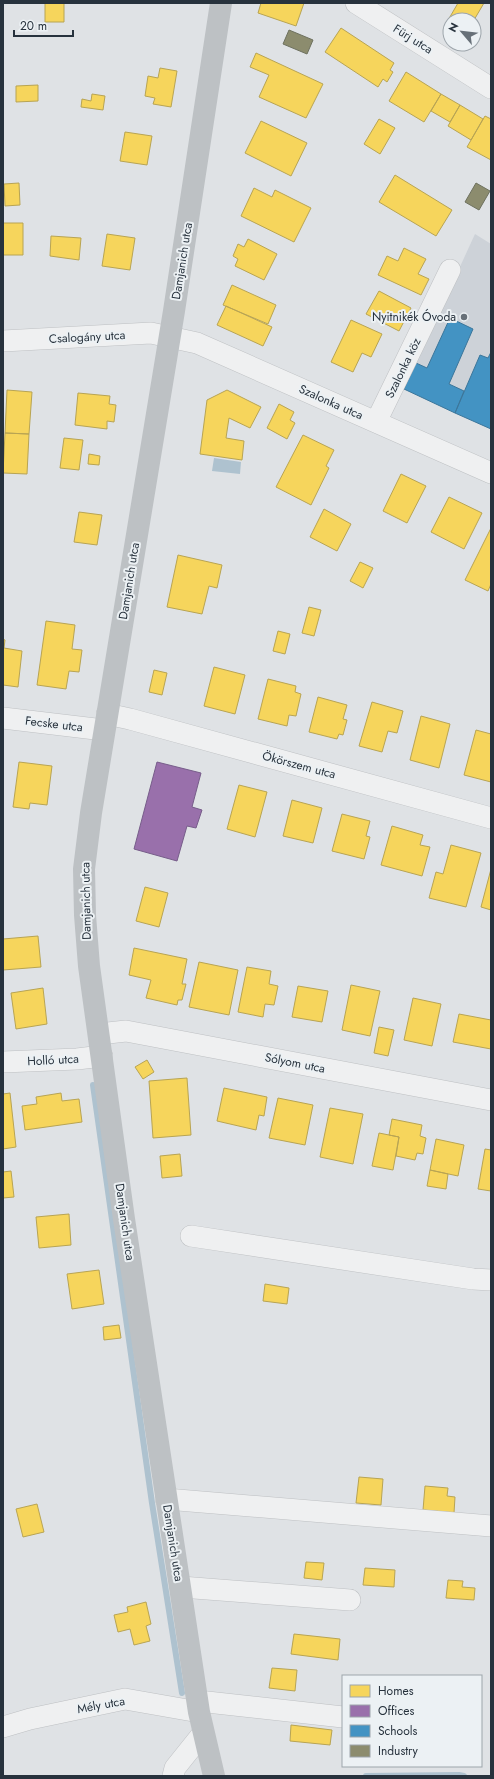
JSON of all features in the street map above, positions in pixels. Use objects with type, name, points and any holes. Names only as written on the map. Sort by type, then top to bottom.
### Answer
[{"type":"main road","name":"Damjanich utca","points":[[214,1776],[198,1706],[126,1227],[89,966],[85,915],[84,869],[91,813],[170,336],[221,3]]},
{"type":"street","name":"Fürj utca","points":[[356,3],[491,88]]},
{"type":"street","name":"Szalonka köz","points":[[376,422],[450,270]]},
{"type":"street","name":"Csalogány utca","points":[[3,342],[151,333],[170,336]]},
{"type":"street","name":"Szalonka utca","points":[[170,336],[197,342],[491,473]]},
{"type":"street","name":"Fecske utca","points":[[3,718],[106,722]]},
{"type":"street","name":"Ökörszem utca","points":[[106,722],[130,719],[491,818]]},
{"type":"street","name":"Sólyom utca","points":[[99,1034],[126,1031],[491,1100]]},
{"type":"street","name":"Holló utca","points":[[3,1062],[77,1059],[102,1056]]},
{"type":"street","points":[[191,1236],[473,1279],[491,1280]]},
{"type":"street","points":[[166,1499],[491,1526]]},
{"type":"street","points":[[180,1587],[350,1600]]},
{"type":"street","name":"Mély utca","points":[[3,1727],[30,1719],[126,1699],[342,1717]]},
{"type":"street","points":[[173,1776],[176,1768],[203,1733]]},
{"type":"shaded area","name":"Nyitnikék Óvoda","points":[[475,234],[491,244],[491,429],[404,389]]},
{"type":"water","points":[[214,458],[241,462],[240,474],[212,471]]},
{"type":"building: Homes","points":[[45,3],[64,3],[64,22],[45,22]]},
{"type":"building: Homes","points":[[261,3],[304,3],[296,26],[258,13]]},
{"type":"building: Homes","points":[[458,3],[484,3],[479,12],[453,12]]},
{"type":"building: Homes","points":[[341,28],[394,63],[390,70],[393,72],[387,82],[383,79],[378,87],[325,52]]},
{"type":"building: Homes","points":[[256,53],[323,84],[306,118],[259,97],[269,75],[250,67]]},
{"type":"building: Homes","points":[[160,68],[177,71],[171,107],[153,104],[155,98],[145,96],[148,76],[158,78]]},
{"type":"building: Homes","points":[[406,72],[441,94],[424,122],[389,101]]},
{"type":"building: Homes","points":[[38,85],[38,101],[16,102],[16,86]]},
{"type":"building: Homes","points":[[92,94],[105,96],[103,110],[81,107],[82,99],[91,101]]},
{"type":"building: Homes","points":[[441,94],[460,105],[450,122],[431,111]]},
{"type":"building: Homes","points":[[460,105],[483,119],[471,140],[448,126]]},
{"type":"building: Homes","points":[[485,116],[491,119],[491,160],[467,147]]},
{"type":"building: Homes","points":[[379,119],[395,128],[380,154],[364,144]]},
{"type":"building: Homes","points":[[261,121],[307,143],[291,176],[245,153]]},
{"type":"building: Homes","points":[[125,132],[152,136],[147,165],[120,161]]},
{"type":"building: Homes","points":[[395,175],[452,210],[436,236],[379,202]]},
{"type":"building: Homes","points":[[19,183],[20,205],[5,206],[4,184]]},
{"type":"building: Homes","points":[[254,188],[272,197],[275,190],[311,208],[294,242],[241,216]]},
{"type":"building: Homes","points":[[3,223],[23,223],[23,255],[3,255]]},
{"type":"building: Homes","points":[[107,234],[135,238],[130,270],[102,266]]},
{"type":"building: Homes","points":[[51,236],[81,238],[79,260],[50,256]]},
{"type":"building: Homes","points":[[248,239],[277,254],[264,280],[235,266],[238,259],[233,256],[238,244],[244,247]]},
{"type":"building: Homes","points":[[404,248],[426,259],[418,274],[429,279],[421,295],[378,275],[387,256],[398,261]]},
{"type":"building: Homes","points":[[232,285],[276,305],[268,324],[223,305]]},
{"type":"building: Homes","points":[[379,291],[411,308],[399,331],[366,314]]},
{"type":"building: Homes","points":[[226,306],[272,327],[263,346],[217,325]]},
{"type":"building: Homes","points":[[351,320],[382,334],[371,357],[362,353],[353,372],[331,362]]},
{"type":"building: Homes","points":[[7,390],[32,392],[29,434],[5,433]]},
{"type":"building: Homes","points":[[227,390],[261,407],[250,428],[229,418],[226,438],[244,441],[242,460],[200,454],[207,400]]},
{"type":"building: Homes","points":[[78,393],[110,396],[109,404],[116,405],[114,422],[107,421],[107,429],[75,425]]},
{"type":"building: Homes","points":[[279,404],[294,412],[290,420],[295,423],[287,439],[267,428]]},
{"type":"building: Homes","points":[[5,433],[29,434],[27,474],[3,473]]},
{"type":"building: Homes","points":[[303,435],[334,450],[326,466],[329,468],[311,505],[276,487]]},
{"type":"building: Homes","points":[[64,438],[83,440],[79,470],[60,468]]},
{"type":"building: Homes","points":[[89,454],[100,456],[99,465],[88,464]]},
{"type":"building: Homes","points":[[401,474],[426,486],[407,523],[383,511]]},
{"type":"building: Homes","points":[[449,497],[482,513],[464,549],[431,532]]},
{"type":"building: Homes","points":[[324,509],[351,524],[337,551],[310,537]]},
{"type":"building: Homes","points":[[79,512],[102,515],[97,545],[74,542]]},
{"type":"building: Homes","points":[[491,528],[491,584],[488,591],[465,580]]},
{"type":"building: Homes","points":[[178,555],[222,565],[217,588],[209,586],[202,614],[167,607]]},
{"type":"building: Homes","points":[[360,562],[373,568],[363,588],[350,581]]},
{"type":"building: Homes","points":[[309,607],[321,610],[314,636],[302,633]]},
{"type":"building: Homes","points":[[46,621],[75,625],[72,649],[82,650],[79,672],[69,671],[66,689],[37,685]]},
{"type":"building: Homes","points":[[278,631],[290,634],[285,654],[273,651]]},
{"type":"building: Homes","points":[[3,639],[5,640],[4,648],[22,651],[18,687],[3,685]]},
{"type":"building: Homes","points":[[214,667],[245,675],[235,714],[204,706]]},
{"type":"building: Homes","points":[[154,670],[167,673],[162,695],[149,692]]},
{"type":"building: Homes","points":[[268,679],[296,686],[295,692],[301,694],[296,716],[289,715],[287,726],[258,719]]},
{"type":"building: Homes","points":[[318,697],[347,705],[343,719],[347,720],[343,735],[339,734],[337,739],[309,732]]},
{"type":"building: Homes","points":[[372,702],[403,711],[397,733],[388,731],[382,752],[359,746]]},
{"type":"building: Homes","points":[[421,716],[450,724],[439,768],[410,760]]},
{"type":"building: Homes","points":[[476,730],[491,734],[491,782],[464,775]]},
{"type":"building: Homes","points":[[19,762],[52,766],[47,805],[30,803],[29,809],[13,807]]},
{"type":"building: Homes","points":[[239,785],[267,792],[255,837],[227,829]]},
{"type":"building: Homes","points":[[292,800],[322,808],[313,843],[283,836]]},
{"type":"building: Homes","points":[[342,814],[370,821],[366,836],[370,837],[364,859],[332,851]]},
{"type":"building: Homes","points":[[392,826],[423,835],[420,845],[430,847],[422,876],[381,865]]},
{"type":"building: Homes","points":[[451,845],[481,853],[466,907],[429,898],[436,872],[443,874]]},
{"type":"building: Homes","points":[[491,869],[491,910],[481,907]]},
{"type":"building: Homes","points":[[145,887],[168,893],[159,927],[136,921]]},
{"type":"building: Homes","points":[[38,936],[41,967],[3,970],[3,939]]},
{"type":"building: Homes","points":[[134,948],[187,959],[182,984],[186,984],[182,1000],[178,1000],[177,1005],[146,998],[151,980],[129,975]]},
{"type":"building: Homes","points":[[199,962],[238,970],[229,1015],[189,1007]]},
{"type":"building: Homes","points":[[247,967],[271,971],[269,984],[278,986],[274,1005],[265,1004],[263,1017],[238,1012]]},
{"type":"building: Homes","points":[[351,985],[380,991],[370,1036],[342,1030]]},
{"type":"building: Homes","points":[[298,986],[328,991],[322,1022],[292,1017]]},
{"type":"building: Homes","points":[[43,988],[47,1024],[16,1029],[11,993]]},
{"type":"building: Homes","points":[[413,998],[441,1004],[432,1046],[404,1040]]},
{"type":"building: Homes","points":[[459,1014],[491,1020],[491,1049],[453,1042]]},
{"type":"building: Homes","points":[[379,1027],[394,1030],[388,1056],[374,1053]]},
{"type":"building: Homes","points":[[147,1060],[154,1072],[143,1079],[135,1067]]},
{"type":"building: Homes","points":[[187,1078],[191,1135],[153,1138],[149,1081]]},
{"type":"building: Homes","points":[[224,1088],[267,1097],[264,1116],[259,1115],[256,1130],[217,1121]]},
{"type":"building: Homes","points":[[10,1093],[16,1147],[3,1149],[3,1094]]},
{"type":"building: Homes","points":[[61,1093],[62,1101],[79,1099],[82,1122],[25,1130],[22,1106],[37,1104],[36,1097]]},
{"type":"building: Homes","points":[[278,1098],[313,1105],[305,1145],[269,1138]]},
{"type":"building: Homes","points":[[330,1108],[363,1114],[353,1164],[320,1157]]},
{"type":"building: Homes","points":[[392,1119],[422,1125],[420,1136],[426,1138],[423,1154],[417,1153],[415,1160],[396,1156],[399,1137],[389,1135]]},
{"type":"building: Homes","points":[[379,1133],[399,1137],[393,1170],[372,1166]]},
{"type":"building: Homes","points":[[436,1139],[464,1145],[458,1176],[430,1170]]},
{"type":"building: Homes","points":[[485,1149],[491,1150],[491,1191],[478,1189]]},
{"type":"building: Homes","points":[[180,1154],[182,1176],[162,1178],[160,1156]]},
{"type":"building: Homes","points":[[430,1170],[448,1174],[446,1189],[427,1186]]},
{"type":"building: Homes","points":[[11,1171],[14,1197],[3,1198],[3,1172]]},
{"type":"building: Homes","points":[[69,1214],[71,1245],[39,1248],[36,1217]]},
{"type":"building: Homes","points":[[99,1270],[104,1304],[72,1309],[67,1274]]},
{"type":"building: Homes","points":[[265,1284],[289,1288],[287,1304],[263,1301]]},
{"type":"building: Homes","points":[[119,1325],[121,1338],[104,1340],[103,1327]]},
{"type":"building: Homes","points":[[359,1477],[383,1479],[381,1505],[356,1503]]},
{"type":"building: Homes","points":[[425,1486],[448,1488],[447,1496],[455,1497],[454,1513],[423,1510]]},
{"type":"building: Homes","points":[[37,1504],[44,1532],[23,1537],[16,1509]]},
{"type":"building: Homes","points":[[306,1562],[324,1563],[322,1580],[304,1578]]},
{"type":"building: Homes","points":[[365,1568],[395,1570],[394,1587],[363,1585]]},
{"type":"building: Homes","points":[[448,1580],[463,1581],[462,1587],[475,1588],[474,1600],[446,1598]]},
{"type":"building: Homes","points":[[146,1602],[151,1624],[146,1626],[150,1641],[134,1645],[130,1629],[118,1632],[114,1615],[128,1612],[127,1607]]},
{"type":"building: Homes","points":[[294,1634],[340,1639],[338,1660],[291,1654]]},
{"type":"building: Homes","points":[[272,1668],[297,1670],[295,1691],[269,1688]]},
{"type":"building: Homes","points":[[291,1725],[332,1730],[330,1745],[290,1741]]},
{"type":"building: Offices","points":[[157,762],[201,773],[192,807],[202,810],[196,828],[187,826],[177,861],[134,849]]},
{"type":"building: Schools","points":[[450,318],[473,329],[449,384],[464,391],[455,413],[404,389],[416,363],[427,368]]},
{"type":"building: Schools","points":[[491,352],[491,429],[455,413],[480,355],[488,358]]},
{"type":"building: Industry","points":[[289,30],[313,40],[307,54],[283,44]]},
{"type":"building: Industry","points":[[476,183],[490,191],[479,210],[465,202]]},
{"type":"waterway","points":[[93,1085],[152,1503],[182,1693]]},
{"type":"waterway","points":[[366,1776],[464,1776]]},
{"type":"place","name":"Nyitnikék Óvoda","points":[[464,317]]}]
